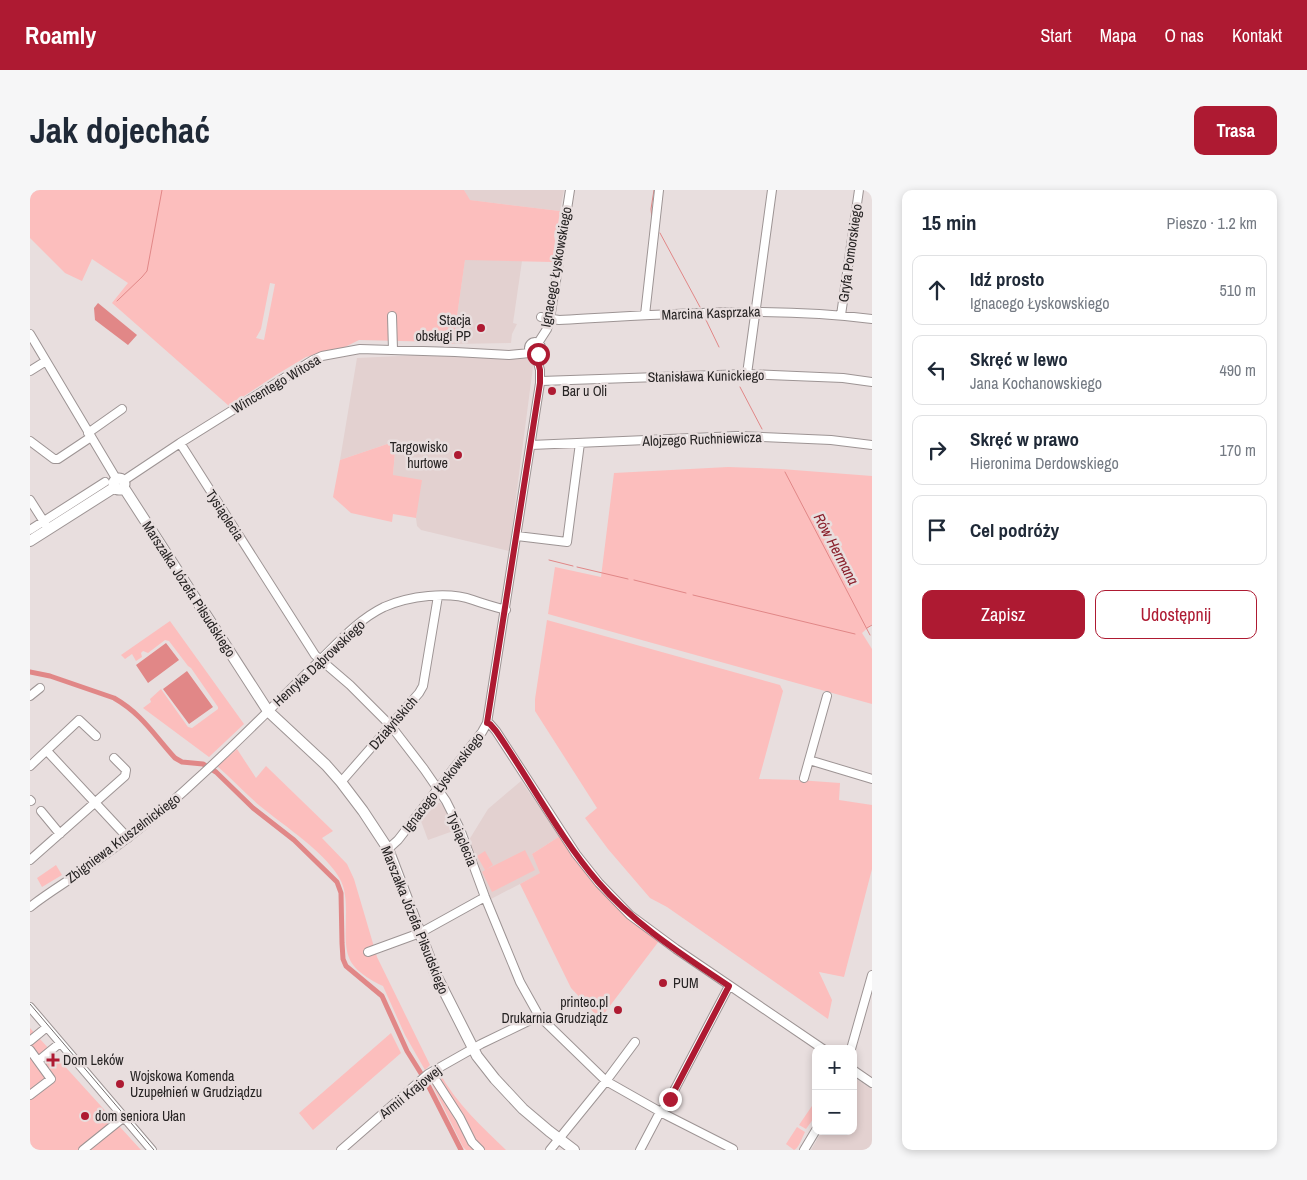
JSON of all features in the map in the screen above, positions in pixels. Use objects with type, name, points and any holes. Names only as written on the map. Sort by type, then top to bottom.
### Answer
[{"type":"main road","points":[[30,541],[46,525],[120,484]]},
{"type":"main road","name":"Marszałka Józefa Piłsudskiego","points":[[120,484],[268,711],[326,765],[341,782],[388,849],[439,984],[472,1049],[489,1072],[514,1099],[574,1150]]},
{"type":"street","name":"Ignacego Łyskowskiego","points":[[388,849],[396,843],[438,790],[487,723],[540,381],[540,370],[532,351],[541,350],[541,346],[538,343],[547,329],[550,319],[570,190]]},
{"type":"street","points":[[645,315],[659,190]]},
{"type":"street","points":[[747,374],[772,190]]},
{"type":"street","name":"Gryfa Pomorskiego","points":[[841,315],[859,190]]},
{"type":"street","name":"Marcina Kasprzaka","points":[[541,317],[550,319],[756,311],[841,315],[872,319]]},
{"type":"street","points":[[390,360],[392,316]]},
{"type":"street","name":"Marszałka Józefa Piłsudskiego","points":[[30,334],[120,484]]},
{"type":"street","points":[[413,341],[413,350]]},
{"type":"street","points":[[440,342],[440,351]]},
{"type":"street","points":[[532,351],[534,342],[538,343]]},
{"type":"street","name":"Wincentego Witosa","points":[[120,484],[180,443],[317,358],[360,349],[509,355],[532,351]]},
{"type":"street","name":"Wincentego Witosa","points":[[500,354],[520,349],[532,351]]},
{"type":"street","points":[[30,371],[46,361]]},
{"type":"street","name":"Stanisława Kunickiego","points":[[540,381],[747,374],[872,382]]},
{"type":"street","points":[[30,441],[54,459],[58,459],[122,409]]},
{"type":"street","name":"Alojzego Ruchniewicza","points":[[531,445],[738,436],[872,444]]},
{"type":"street","name":"Tysiąclecia","points":[[180,443],[308,645],[320,660],[362,697],[390,726],[414,754],[438,790],[458,824],[485,897],[520,982],[539,1016],[606,1081],[660,1112],[733,1149]]},
{"type":"street","points":[[517,536],[567,542],[580,443]]},
{"type":"street","points":[[30,530],[46,525],[105,482]]},
{"type":"street","points":[[30,500],[46,525]]},
{"type":"street","name":"Henryka Dąbrowskiego","points":[[213,765],[360,623],[385,607],[412,598],[438,596],[473,600],[484,605],[506,608]]},
{"type":"street","name":"Działyńskich","points":[[341,782],[419,694],[423,686],[438,596]]},
{"type":"street","points":[[30,696],[40,688]]},
{"type":"street","points":[[804,778],[827,696]]},
{"type":"street","points":[[30,766],[79,720],[96,736]]},
{"type":"street","points":[[487,723],[496,731],[576,854],[598,882],[630,915],[673,952],[729,986],[817,1045]]},
{"type":"street","points":[[47,751],[128,838]]},
{"type":"street","points":[[30,860],[125,776],[126,770],[114,758]]},
{"type":"street","points":[[809,760],[872,778]]},
{"type":"street","name":"Zbigniewa Kruszelnickiego","points":[[30,907],[128,838],[213,765]]},
{"type":"street","points":[[41,811],[60,834]]},
{"type":"street","points":[[368,952],[420,933],[485,897]]},
{"type":"street","points":[[853,1045],[872,975]]},
{"type":"street","points":[[640,1150],[660,1112],[666,1106],[729,986]]},
{"type":"street","points":[[30,1007],[152,1150]]},
{"type":"street","name":"Armii Krajowej","points":[[341,1150],[428,1076],[472,1049],[539,1016]]},
{"type":"street","points":[[30,1042],[47,1027]]},
{"type":"street","points":[[550,1150],[635,1042]]},
{"type":"street","points":[[38,1061],[60,1043]]},
{"type":"street","points":[[30,1050],[50,1079],[30,1095]]},
{"type":"street","points":[[857,1073],[872,1083]]},
{"type":"street","points":[[428,1076],[460,1118],[472,1142],[480,1150]]},
{"type":"street","points":[[83,1150],[124,1117]]},
{"type":"street","points":[[804,1150],[813,1135]]},
{"type":"shaded area","points":[[30,190],[464,190],[470,200],[560,211],[557,231],[554,235],[552,262],[465,260],[453,344],[443,342],[359,340],[343,348],[306,357],[229,406],[112,303],[128,283],[92,259],[82,281],[65,273],[30,238]],"holes":[[[270,283],[275,284],[264,340],[256,338],[261,329]]]},
{"type":"shaded area","points":[[464,190],[564,190],[560,211],[469,200]]},
{"type":"shaded area","points":[[465,259],[522,261],[513,323],[517,324],[512,334],[511,343],[453,344]]},
{"type":"shaded area","points":[[98,303],[137,335],[128,345],[95,320],[94,308]]},
{"type":"shaded area","name":"Targowisko hurtowe","points":[[421,355],[534,359],[509,551],[421,530],[417,526],[417,508],[393,475],[396,441],[340,460],[357,358]]},
{"type":"shaded area","points":[[396,441],[393,475],[422,480],[416,518],[393,514],[392,522],[351,513],[333,497],[340,460]]},
{"type":"shaded area","points":[[728,467],[872,476],[872,624],[862,633],[872,649],[872,704],[548,614],[555,567],[601,577],[614,473]]},
{"type":"shaded area","points":[[547,620],[780,685],[783,691],[759,779],[840,783],[839,800],[872,805],[872,869],[844,977],[819,972],[832,1000],[828,1019],[667,907],[650,898],[608,849],[585,818],[597,808],[535,711],[535,699]]},
{"type":"shaded area","points":[[170,621],[244,724],[209,757],[143,708],[151,702],[150,699],[161,689],[188,727],[192,728],[218,709],[191,668],[169,641],[165,640],[148,653],[143,651],[141,653],[142,657],[136,661],[132,654],[125,659],[121,655]]},
{"type":"shaded area","points":[[166,643],[179,660],[148,683],[136,665]]},
{"type":"shaded area","points":[[187,671],[213,707],[189,724],[163,689]]},
{"type":"shaded area","points":[[237,749],[256,778],[266,766],[333,831],[322,838],[347,864],[354,879],[377,957],[430,1065],[425,1070],[405,1035],[383,986],[360,972],[350,960],[346,942],[346,900],[341,881],[326,860],[316,850],[260,806],[217,766]]},
{"type":"shaded area","points":[[521,781],[560,836],[532,854],[541,873],[491,899],[469,840],[488,809]]},
{"type":"shaded area","points":[[437,803],[441,803],[456,830],[428,840],[421,821]]},
{"type":"shaded area","points":[[560,836],[581,864],[659,941],[600,1019],[571,988],[520,884],[540,873],[532,854]]},
{"type":"shaded area","points":[[525,850],[535,870],[492,892],[482,872],[485,870],[477,856],[485,851],[493,865],[487,869]]},
{"type":"shaded area","points":[[56,865],[62,875],[42,887],[37,878]]},
{"type":"shaded area","points":[[30,1028],[141,1150],[30,1150]]},
{"type":"shaded area","points":[[391,1033],[401,1053],[313,1130],[299,1113]]},
{"type":"shaded area","points":[[439,1072],[461,1104],[506,1150],[466,1150],[463,1147],[429,1078]]},
{"type":"shaded area","points":[[857,1080],[872,1089],[872,1150],[811,1150],[820,1135],[857,1135]]},
{"type":"shaded area","points":[[812,1106],[812,1121],[806,1129],[799,1125]]},
{"type":"shaded area","points":[[797,1127],[805,1132],[799,1145],[794,1150],[786,1144]]},
{"type":"waterway","points":[[117,301],[147,271],[162,190]]},
{"type":"waterway","name":"Rów Hermana","points":[[652,218],[651,209],[654,190]]},
{"type":"waterway","name":"Rów Hermana","points":[[660,233],[700,307]]},
{"type":"waterway","name":"Rów Hermana","points":[[705,318],[719,347]]},
{"type":"waterway","name":"Rów Hermana","points":[[740,387],[762,429]]},
{"type":"waterway","name":"Rów Hermana","points":[[785,472],[870,635]]},
{"type":"waterway","points":[[549,560],[573,566]]},
{"type":"waterway","points":[[577,567],[628,579]]},
{"type":"waterway","points":[[634,580],[686,593]]},
{"type":"waterway","points":[[693,595],[855,634]]},
{"type":"waterway","name":"Rów Hermana","points":[[867,628],[872,625]]},
{"type":"waterway","points":[[30,672],[50,676],[114,698],[124,704],[147,725],[175,758],[182,762],[203,764],[216,772],[253,808],[294,840],[337,882],[341,893],[343,959],[346,966],[382,996],[407,1051],[427,1083],[461,1150]]},
{"type":"tram line","points":[[30,1004],[154,1150]]},
{"type":"place","name":"Stacja obsługi PP","points":[[481,328]]},
{"type":"place","name":"Bar u Oli","points":[[552,391]]},
{"type":"place","name":"Targowisko hurtowe","points":[[458,455]]},
{"type":"place","name":"PUM","points":[[663,983]]},
{"type":"place","name":"printeo.pl Drukarnia Grudziądz","points":[[618,1010]]},
{"type":"place","name":"Dom Leków","points":[[53,1060]]},
{"type":"place","name":"Wojskowa Komenda Uzupełnień w Grudziądzu","points":[[120,1084]]},
{"type":"place","name":"dom seniora Ułan","points":[[85,1116]]},
{"type":"route","points":[[538,354],[536,354],[541,374],[540,383],[490,714],[487,723],[496,731],[576,854],[598,882],[642,925],[729,986],[670,1099]]}]
